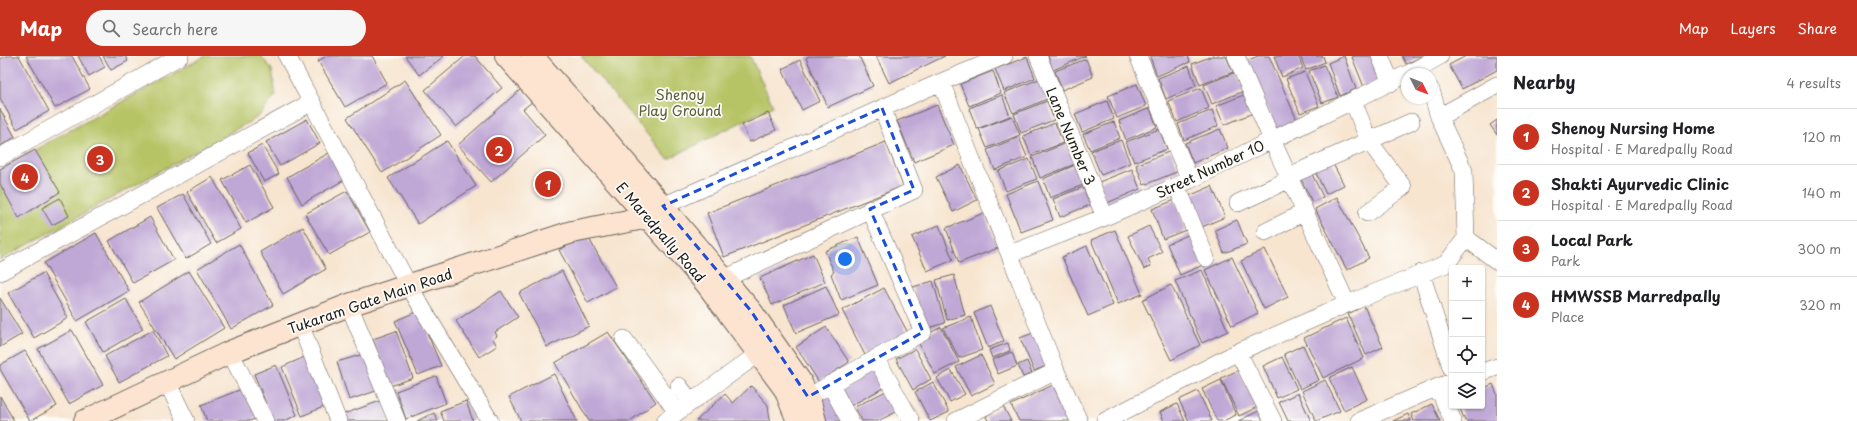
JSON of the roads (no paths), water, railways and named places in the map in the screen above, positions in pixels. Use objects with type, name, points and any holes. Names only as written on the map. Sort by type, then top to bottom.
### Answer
[{"type":"main road","name":"E Maredpally Road","points":[[506,56],[530,64],[656,211],[724,278],[751,311],[800,381],[808,397],[815,421]]},
{"type":"main road","name":"E Maredpally Road","points":[[656,211],[706,283],[785,389],[798,421]]},
{"type":"main road","name":"Tukaram Gate Main Road","points":[[85,421],[230,352],[349,305],[572,232],[656,211]]},
{"type":"street","points":[[0,157],[180,56]]},
{"type":"street","points":[[287,56],[409,286],[490,421]]},
{"type":"street","points":[[656,211],[940,82],[1004,56]]},
{"type":"street","name":"Lane Number 3","points":[[1038,56],[1105,217]]},
{"type":"street","points":[[1138,56],[1183,183],[1206,258]]},
{"type":"street","points":[[1236,56],[1289,178],[1347,304]]},
{"type":"street","points":[[1380,56],[1391,83]]},
{"type":"street","name":"Street Number 10","points":[[1427,68],[1440,56]]},
{"type":"street","name":"Street Number 10","points":[[1010,254],[1105,217],[1183,183],[1401,77]]},
{"type":"street","points":[[940,82],[1056,370],[1080,421]]},
{"type":"street","points":[[1439,118],[1497,85]]},
{"type":"street","points":[[1353,101],[1369,141],[1403,187],[1367,213]]},
{"type":"street","points":[[0,272],[312,102]]},
{"type":"street","points":[[1105,421],[1238,352],[1347,304],[1446,264],[1466,238],[1464,171],[1439,118],[1435,104]]},
{"type":"street","points":[[724,278],[870,209],[914,190],[882,108]]},
{"type":"street","points":[[1238,203],[1411,122]]},
{"type":"street","points":[[808,397],[923,332],[870,209]]},
{"type":"street","points":[[1265,232],[1305,212]]},
{"type":"street","points":[[1466,238],[1497,261]]},
{"type":"street","points":[[1421,273],[1449,361]]},
{"type":"street","points":[[349,305],[397,421]]},
{"type":"street","points":[[300,324],[338,421]]},
{"type":"street","points":[[624,339],[671,412],[684,394],[758,354]]},
{"type":"street","points":[[230,352],[265,421]]},
{"type":"street","points":[[1238,352],[1273,421]]},
{"type":"street","points":[[876,358],[911,421]]},
{"type":"street","points":[[1485,371],[1497,366]]},
{"type":"street","points":[[956,421],[1056,370]]},
{"type":"street","points":[[167,382],[186,421]]},
{"type":"street","points":[[830,384],[850,421]]},
{"type":"street","points":[[1360,421],[1382,417],[1445,384],[1453,421]]},
{"type":"place","name":"Shakti Ayurvedic Clinic","points":[[499,150]]},
{"type":"place","name":"Local Park","points":[[100,159]]},
{"type":"place","name":"HMWSSB Marredpally","points":[[25,177]]},
{"type":"place","name":"Shenoy Nursing Home","points":[[548,184]]},
{"type":"park label","name":"Shenoy Play Ground","points":[[680,102]]}]
